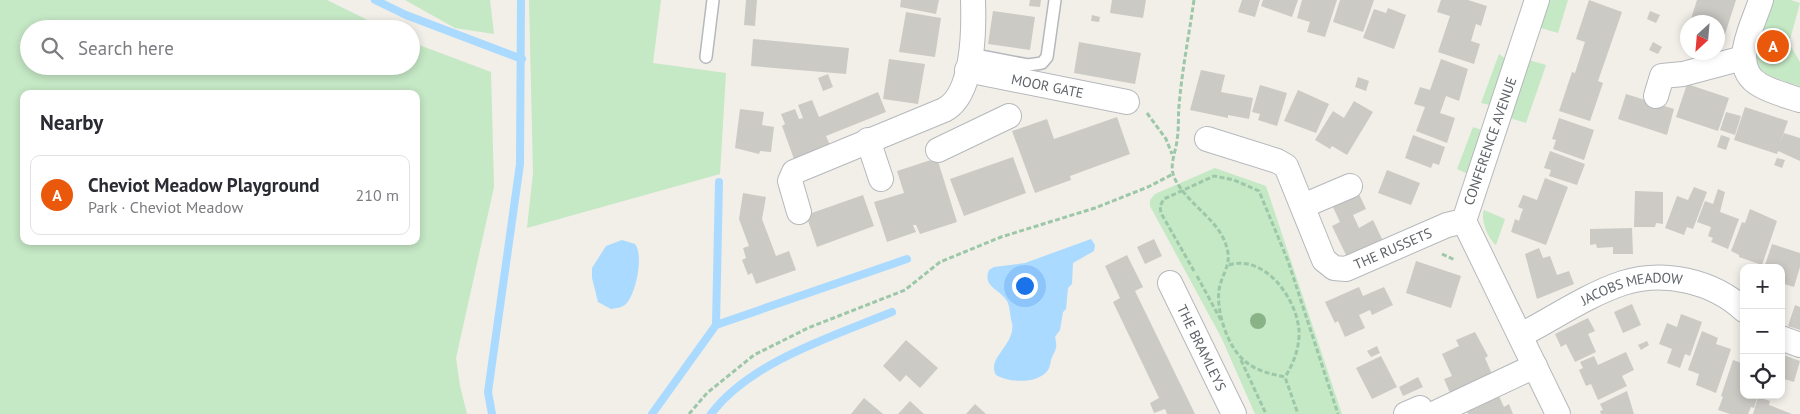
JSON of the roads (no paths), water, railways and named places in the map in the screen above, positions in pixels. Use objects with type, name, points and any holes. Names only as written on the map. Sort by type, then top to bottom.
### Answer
[{"type":"street","points":[[799,212],[790,181],[794,172],[952,106],[961,95],[969,62],[973,34],[973,0]]},
{"type":"street","name":"CONFERENCE AVENUE","points":[[1537,0],[1464,221],[1558,414]]},
{"type":"street","points":[[1761,0],[1743,58],[1746,72],[1755,82],[1800,100]]},
{"type":"street","points":[[1656,96],[1663,76],[1684,74],[1743,58]]},
{"type":"street","name":"MOOR GATE","points":[[969,62],[1127,102]]},
{"type":"street","points":[[952,106],[975,132]]},
{"type":"street","points":[[938,150],[1010,116]]},
{"type":"street","name":"THE RUSSETS","points":[[1208,139],[1282,163],[1288,170],[1324,260],[1338,270],[1346,269],[1464,221]]},
{"type":"street","points":[[868,140],[881,179]]},
{"type":"street","points":[[1303,206],[1350,186]]},
{"type":"street","name":"JACOBS MEADOW","points":[[1521,335],[1611,288],[1642,280],[1675,280],[1705,285],[1727,296],[1743,309]]},
{"type":"street","name":"THE BRAMLEYS","points":[[1170,283],[1234,414]]},
{"type":"street","points":[[1785,339],[1800,345]]},
{"type":"street","points":[[1433,414],[1535,366]]},
{"type":"street","points":[[1406,414],[1420,408],[1423,414]]},
{"type":"lane","points":[[706,57],[713,0]]},
{"type":"lane","name":"MOOR GATE","points":[[969,62],[1028,65],[1042,63],[1046,57],[1055,0]]},
{"type":"water","points":[[1091,239],[1095,245],[1094,251],[1073,263],[1072,284],[1068,288],[1066,309],[1063,312],[1060,330],[1055,337],[1056,348],[1048,370],[1038,378],[1024,381],[1009,380],[996,375],[995,363],[1010,338],[1012,323],[1007,301],[988,280],[989,270],[994,267],[1025,263]]},
{"type":"water","points":[[622,240],[635,244],[638,249],[638,274],[630,299],[621,307],[611,309],[598,302],[592,278],[592,268],[606,246]]},
{"type":"waterway","points":[[375,0],[419,20]]},
{"type":"waterway","points":[[492,414],[488,392],[520,164],[521,0]]},
{"type":"waterway","points":[[420,20],[522,59]]},
{"type":"waterway","points":[[716,325],[719,182]]},
{"type":"waterway","points":[[652,414],[716,325],[907,259]]},
{"type":"waterway","points":[[711,414],[747,379],[770,365],[819,341],[892,312]]},
{"type":"place","name":"Cheviot Meadow Playground","points":[[1773,46]]}]
